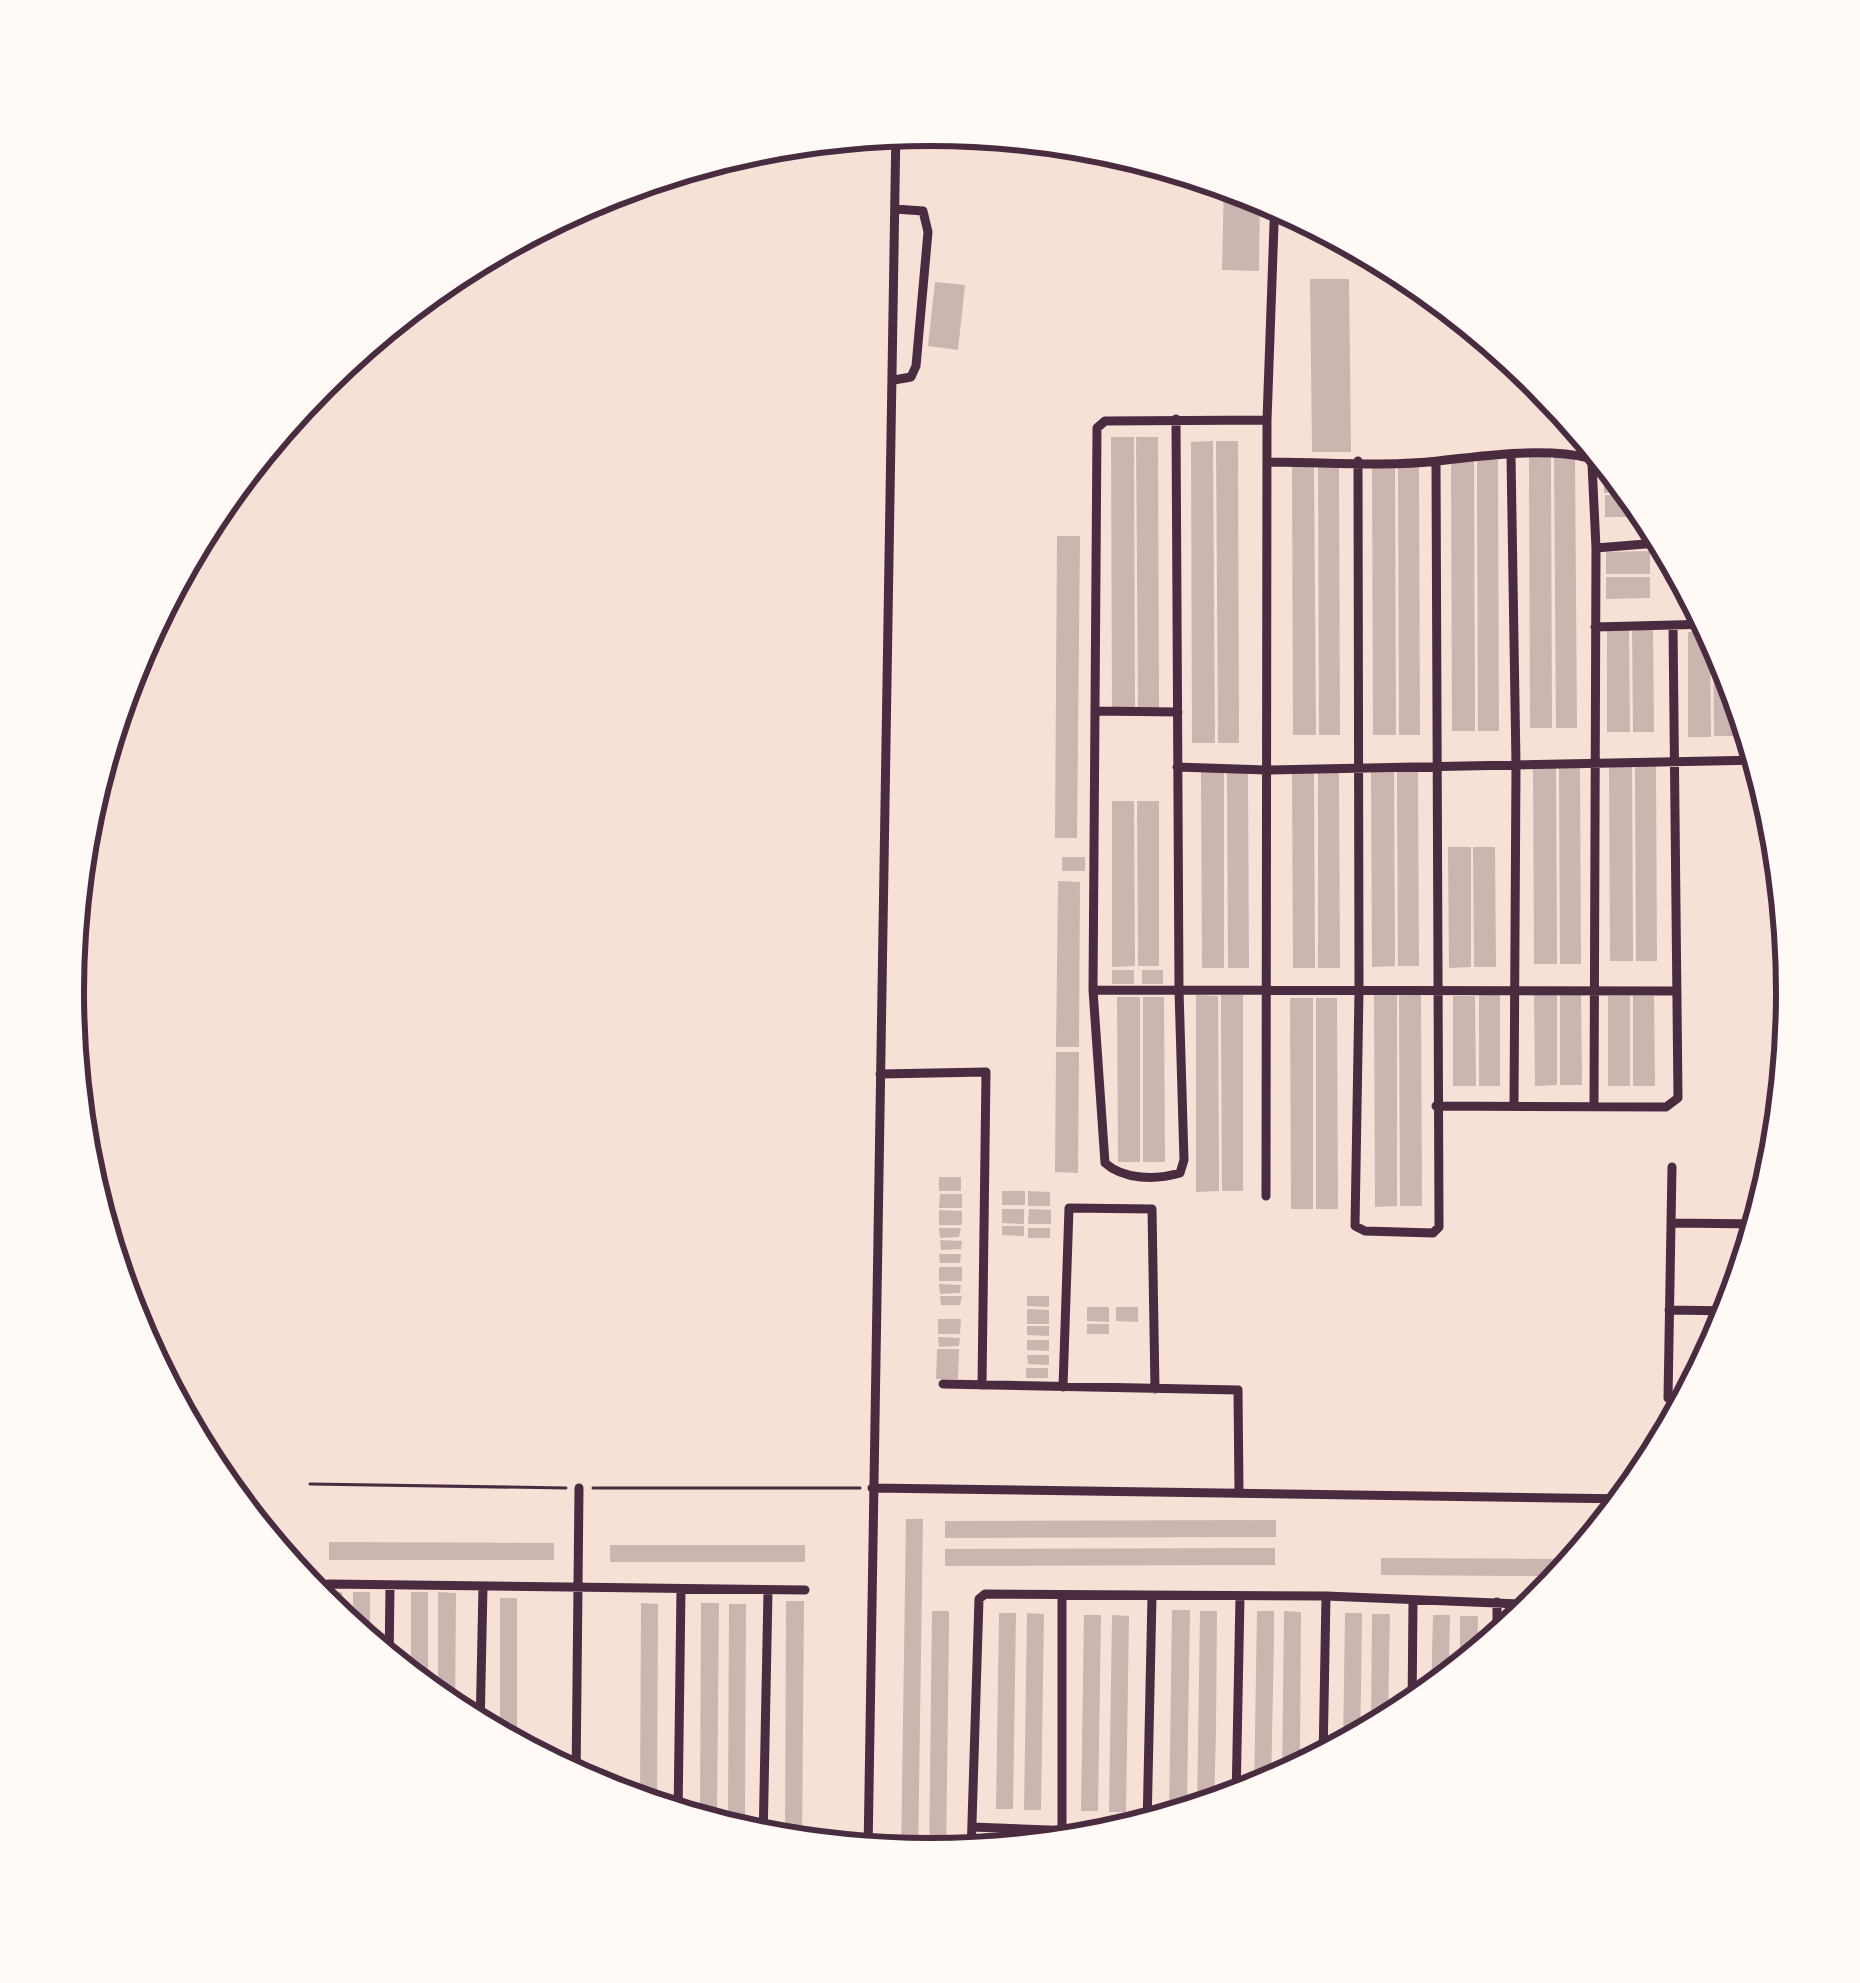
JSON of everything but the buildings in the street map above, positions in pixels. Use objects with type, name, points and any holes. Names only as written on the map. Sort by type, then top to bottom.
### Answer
[{"type":"street","points":[[868,1835],[896,147]]},
{"type":"street","points":[[894,380],[911,376],[916,366],[928,246],[923,211],[895,209]]},
{"type":"street","points":[[1266,1196],[1267,420],[1274,219]]},
{"type":"street","points":[[1176,419],[1183,1168],[1173,1176],[1138,1176],[1118,1173],[1105,1163],[1093,990],[1096,428],[1105,422],[1176,419],[1267,420]]},
{"type":"street","points":[[1511,456],[1514,1106]]},
{"type":"street","points":[[1269,462],[1585,457]]},
{"type":"street","points":[[1358,461],[1355,1226],[1359,1230],[1433,1233],[1436,462]]},
{"type":"street","points":[[1591,464],[1596,548],[1594,1106]]},
{"type":"street","points":[[1596,548],[1647,544]]},
{"type":"street","points":[[1436,1106],[1666,1107],[1678,1098],[1673,625]]},
{"type":"street","points":[[1595,627],[1692,625]]},
{"type":"street","points":[[1096,711],[1178,712]]},
{"type":"street","points":[[1177,767],[1267,770],[1743,760]]},
{"type":"street","points":[[1093,990],[1675,992]]},
{"type":"street","points":[[880,1074],[986,1072],[982,1385]]},
{"type":"street","points":[[1672,1167],[1667,1398],[1672,1398]]},
{"type":"street","points":[[1064,1387],[1069,1208],[1152,1209],[1155,1389]]},
{"type":"street","points":[[1671,1222],[1743,1224]]},
{"type":"street","points":[[1669,1310],[1714,1311]]},
{"type":"street","points":[[943,1384],[1238,1390],[1239,1493]]},
{"type":"street","points":[[576,1759],[579,1488]]},
{"type":"street","points":[[872,1488],[1608,1498]]},
{"type":"street","points":[[327,1584],[805,1590]]},
{"type":"street","points":[[389,1587],[389,1642]]},
{"type":"street","points":[[480,1708],[483,1587]]},
{"type":"street","points":[[678,1799],[681,1589]]},
{"type":"street","points":[[763,1821],[768,1592]]},
{"type":"street","points":[[972,1836],[979,1599],[991,1592],[1062,1598],[1326,1596],[1514,1603]]},
{"type":"street","points":[[1147,1809],[1152,1596]]},
{"type":"street","points":[[1323,1740],[1326,1596]]},
{"type":"street","points":[[1236,1780],[1240,1597]]},
{"type":"street","points":[[1062,1598],[1062,1826]]},
{"type":"street","points":[[1412,1686],[1413,1601]]},
{"type":"street","points":[[1497,1602],[1497,1619]]},
{"type":"street","points":[[972,1827],[1040,1830]]}]
